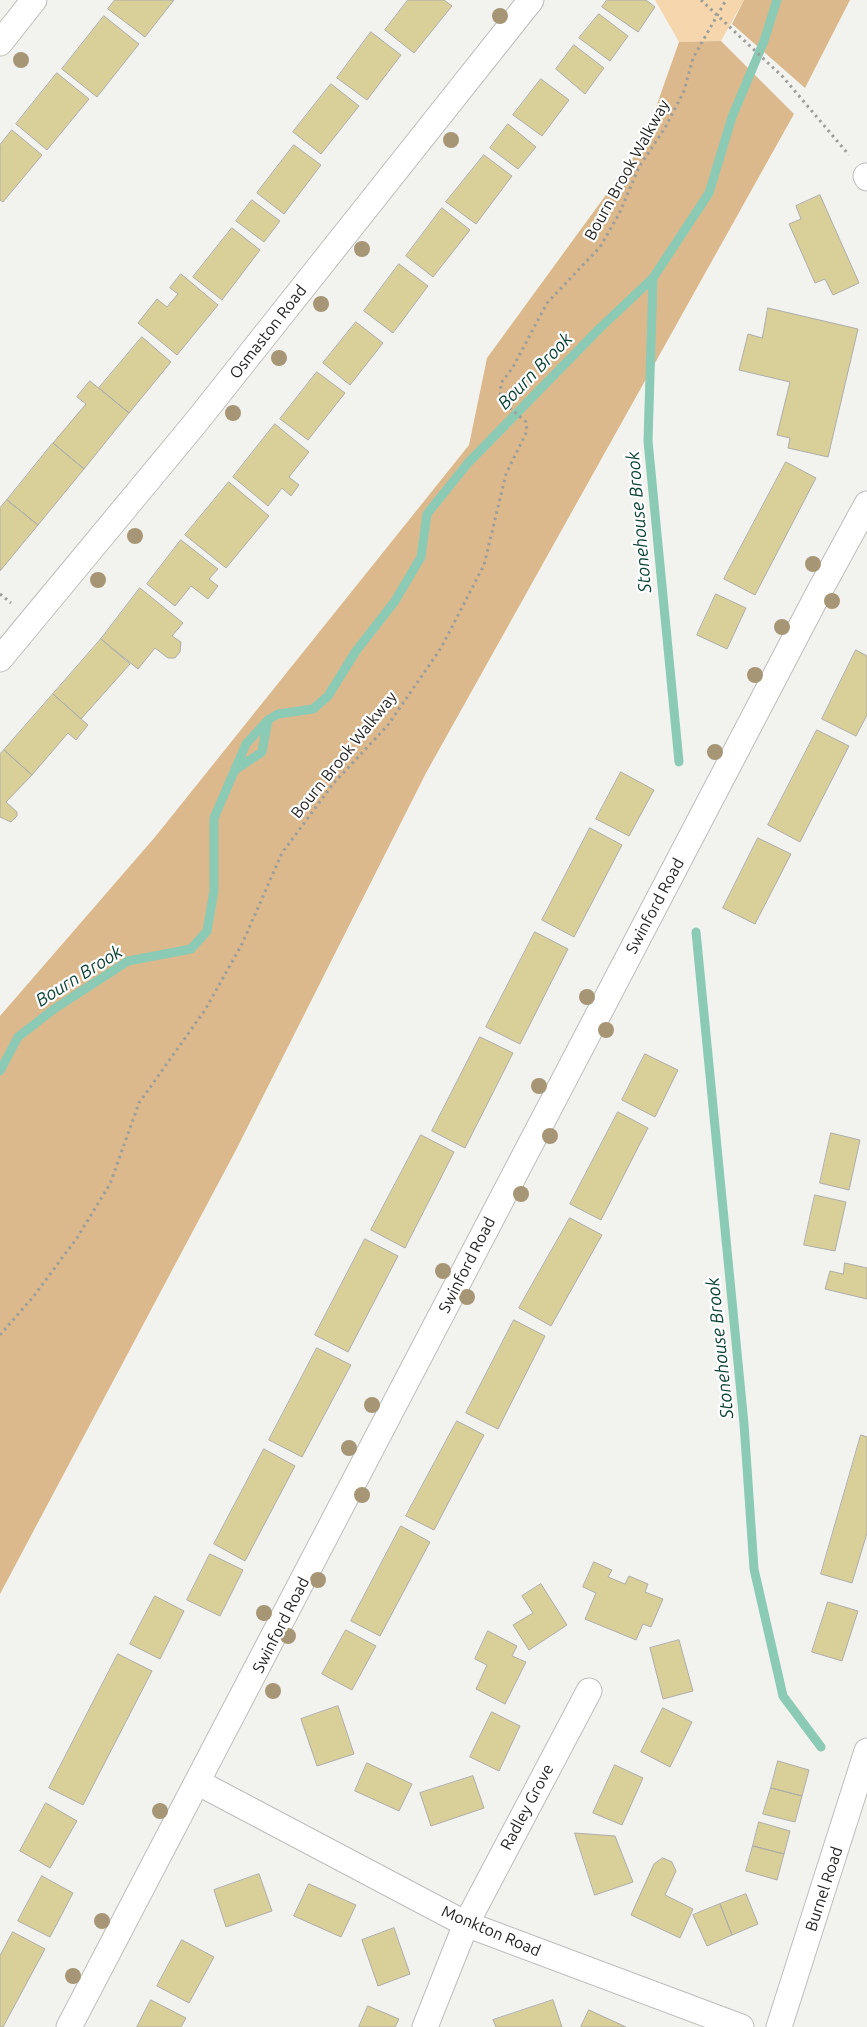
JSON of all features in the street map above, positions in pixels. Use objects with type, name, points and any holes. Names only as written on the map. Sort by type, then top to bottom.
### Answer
[{"type":"street","points":[[0,43],[34,0]]},
{"type":"street","name":"Osmaston Road","points":[[0,659],[197,421],[531,0]]},
{"type":"street","name":"Swinford Road","points":[[70,2027],[199,1783],[567,1073],[867,504]]},
{"type":"street","name":"Radley Grove","points":[[425,2027],[466,1924],[589,1690]]},
{"type":"street","name":"Burnel Road","points":[[778,2027],[867,1751]]},
{"type":"street","name":"Monkton Road","points":[[199,1783],[466,1924],[741,2027]]},
{"type":"path","points":[[701,0],[783,77],[866,177]]},
{"type":"path","name":"Bourn Brook Walkway","points":[[0,1335],[33,1297],[71,1245],[110,1184],[139,1103],[205,1010],[242,944],[282,852],[332,784],[388,725],[441,648],[484,565],[506,474],[527,431],[526,422],[500,399],[502,383],[513,367],[547,303],[600,248],[615,223],[639,168],[665,128],[684,91],[693,58],[726,0]]},
{"type":"shaded area","points":[[655,0],[744,0],[721,41],[679,42]]},
{"type":"shaded area","points":[[744,0],[850,0],[805,88],[732,24]]},
{"type":"shaded area","points":[[721,41],[794,114],[426,773],[236,1150],[0,1594],[0,1016],[155,837],[469,445],[487,358],[643,144],[679,42]]},
{"type":"building","points":[[115,0],[174,0],[145,37],[108,9]]},
{"type":"building","points":[[408,0],[444,0],[452,6],[414,53],[385,30]]},
{"type":"building","points":[[607,0],[646,0],[655,7],[638,32],[602,7]]},
{"type":"building","points":[[599,14],[628,36],[610,61],[579,38]]},
{"type":"building","points":[[104,16],[139,44],[97,97],[62,69]]},
{"type":"building","points":[[371,32],[401,55],[367,100],[337,78]]},
{"type":"building","points":[[574,45],[604,68],[585,94],[556,69]]},
{"type":"building","points":[[57,73],[89,99],[47,150],[16,124]]},
{"type":"building","points":[[541,79],[569,100],[542,136],[513,115]]},
{"type":"building","points":[[331,84],[359,106],[321,154],[293,132]]},
{"type":"building","points":[[508,124],[536,147],[518,169],[490,148]]},
{"type":"building","points":[[12,130],[42,155],[3,202],[0,200],[0,145]]},
{"type":"building","points":[[294,145],[321,165],[284,214],[257,193]]},
{"type":"building","points":[[484,155],[512,176],[476,224],[446,202]]},
{"type":"building","points":[[820,195],[859,283],[833,295],[825,279],[815,283],[789,224],[801,219],[796,206]]},
{"type":"building","points":[[252,200],[280,221],[264,242],[236,221]]},
{"type":"building","points":[[442,208],[470,230],[433,277],[406,256]]},
{"type":"building","points":[[232,228],[260,250],[222,300],[193,277]]},
{"type":"building","points":[[399,264],[428,286],[393,333],[364,311]]},
{"type":"building","points":[[181,274],[218,305],[177,355],[138,323],[157,299],[167,307],[178,294],[170,288]]},
{"type":"building","points":[[768,308],[858,329],[828,457],[788,448],[790,438],[777,435],[790,382],[739,370],[748,334],[762,338]]},
{"type":"building","points":[[356,322],[383,343],[350,385],[323,363]]},
{"type":"building","points":[[142,337],[171,362],[129,413],[99,388]]},
{"type":"building","points":[[317,372],[345,393],[308,440],[280,419]]},
{"type":"building","points":[[90,381],[129,413],[84,469],[53,443],[86,404],[77,397]]},
{"type":"building","points":[[275,424],[309,452],[289,477],[299,485],[291,496],[282,488],[268,506],[233,477]]},
{"type":"building","points":[[53,443],[84,469],[38,525],[7,500]]},
{"type":"building","points":[[786,462],[816,478],[755,595],[724,579]]},
{"type":"building","points":[[229,482],[269,516],[226,568],[185,535]]},
{"type":"building","points":[[7,500],[38,525],[0,571],[0,508]]},
{"type":"building","points":[[181,540],[218,569],[209,579],[218,586],[208,599],[191,586],[175,606],[147,584]]},
{"type":"building","points":[[140,588],[183,623],[172,636],[181,642],[180,652],[175,658],[168,658],[155,648],[138,669],[101,639]]},
{"type":"building","points":[[716,594],[746,608],[727,649],[697,635]]},
{"type":"building","points":[[101,639],[130,664],[81,719],[53,694]]},
{"type":"building","points":[[856,650],[867,656],[867,715],[856,736],[822,719]]},
{"type":"building","points":[[53,694],[88,725],[76,740],[68,733],[32,775],[4,750]]},
{"type":"building","points":[[817,730],[849,746],[800,842],[768,825]]},
{"type":"building","points":[[4,750],[32,775],[6,802],[17,812],[17,816],[11,822],[0,817],[0,754]]},
{"type":"building","points":[[621,772],[654,790],[629,836],[596,819]]},
{"type":"building","points":[[590,828],[622,845],[574,937],[542,920]]},
{"type":"building","points":[[758,838],[791,854],[755,924],[723,908]]},
{"type":"building","points":[[535,932],[568,949],[520,1044],[486,1027]]},
{"type":"building","points":[[480,1037],[513,1053],[465,1148],[432,1131]]},
{"type":"building","points":[[645,1054],[678,1070],[655,1117],[622,1100]]},
{"type":"building","points":[[618,1112],[648,1128],[601,1220],[570,1204]]},
{"type":"building","points":[[831,1133],[860,1140],[849,1190],[820,1183]]},
{"type":"building","points":[[421,1135],[454,1152],[405,1248],[371,1230]]},
{"type":"building","points":[[815,1195],[846,1202],[835,1251],[804,1245]]},
{"type":"building","points":[[570,1218],[602,1235],[551,1326],[519,1308]]},
{"type":"building","points":[[365,1239],[398,1256],[348,1352],[315,1335]]},
{"type":"building","points":[[845,1263],[867,1268],[867,1299],[825,1289],[830,1271],[843,1274]]},
{"type":"building","points":[[514,1320],[545,1336],[498,1429],[466,1413]]},
{"type":"building","points":[[317,1348],[351,1365],[302,1457],[269,1440]]},
{"type":"building","points":[[457,1421],[484,1435],[434,1530],[406,1516]]},
{"type":"building","points":[[861,1435],[867,1437],[867,1533],[852,1583],[821,1574]]},
{"type":"building","points":[[264,1449],[295,1466],[245,1561],[214,1544]]},
{"type":"building","points":[[401,1526],[430,1542],[380,1636],[351,1621]]},
{"type":"building","points":[[210,1554],[243,1570],[220,1616],[187,1600]]},
{"type":"building","points":[[594,1562],[612,1570],[608,1577],[625,1584],[629,1576],[648,1584],[645,1592],[663,1599],[651,1627],[643,1624],[636,1640],[585,1619],[596,1593],[583,1587]]},
{"type":"building","points":[[541,1584],[567,1625],[529,1650],[513,1625],[533,1613],[522,1596]]},
{"type":"building","points":[[155,1596],[184,1611],[160,1659],[130,1644]]},
{"type":"building","points":[[828,1602],[858,1611],[842,1661],[812,1652]]},
{"type":"building","points":[[346,1630],[376,1646],[352,1690],[322,1674]]},
{"type":"building","points":[[488,1631],[517,1646],[512,1656],[526,1662],[505,1704],[476,1689],[487,1665],[475,1659]]},
{"type":"building","points":[[679,1640],[693,1691],[663,1699],[650,1648]]},
{"type":"building","points":[[118,1654],[152,1671],[83,1805],[49,1788]]},
{"type":"building","points":[[338,1706],[354,1754],[317,1766],[301,1719]]},
{"type":"building","points":[[663,1708],[692,1722],[670,1767],[641,1752]]},
{"type":"building","points":[[492,1712],[520,1726],[499,1771],[470,1757]]},
{"type":"building","points":[[778,1761],[809,1770],[802,1796],[771,1788]]},
{"type":"building","points":[[367,1763],[412,1784],[399,1811],[355,1791]]},
{"type":"building","points":[[615,1765],[643,1778],[622,1825],[593,1813]]},
{"type":"building","points":[[473,1776],[484,1808],[431,1826],[420,1793]]},
{"type":"building","points":[[771,1788],[802,1796],[795,1822],[763,1814]]},
{"type":"building","points":[[46,1803],[77,1821],[50,1868],[20,1851]]},
{"type":"building","points":[[759,1822],[790,1831],[784,1854],[753,1846]]},
{"type":"building","points":[[575,1833],[615,1836],[633,1882],[595,1895]]},
{"type":"building","points":[[753,1846],[784,1854],[777,1880],[746,1871]]},
{"type":"building","points":[[663,1858],[672,1862],[676,1871],[665,1895],[693,1909],[680,1938],[631,1915],[654,1864]]},
{"type":"building","points":[[259,1874],[272,1911],[226,1927],[214,1890]]},
{"type":"building","points":[[42,1876],[73,1893],[50,1937],[18,1921]]},
{"type":"building","points":[[309,1884],[356,1905],[341,1937],[294,1916]]},
{"type":"building","points":[[746,1894],[758,1924],[732,1935],[720,1904]]},
{"type":"building","points":[[720,1904],[732,1935],[707,1946],[693,1915]]},
{"type":"building","points":[[394,1928],[410,1974],[378,1986],[362,1940]]},
{"type":"building","points":[[13,1932],[45,1949],[3,2027],[0,2027],[0,1956]]},
{"type":"building","points":[[182,1940],[214,1957],[189,2003],[157,1986]]},
{"type":"building","points":[[151,2000],[186,2018],[181,2027],[137,2027]]},
{"type":"building","points":[[553,2000],[562,2027],[496,2027],[493,2020]]},
{"type":"building","points":[[368,2006],[399,2019],[395,2027],[359,2027]]},
{"type":"building","points":[[589,2010],[626,2027],[581,2027]]},
{"type":"waterway","name":"Bourn Brook","points":[[0,1071],[18,1037],[54,1009],[128,961],[191,949],[207,931],[214,891],[214,818],[246,744],[268,720],[278,714],[313,709],[328,696],[356,651],[395,601],[421,557],[427,514],[468,463],[599,329],[653,278],[709,193],[732,117],[764,41],[777,0]]},
{"type":"waterway","name":"Stonehouse Brook","points":[[653,278],[648,441],[679,762]]},
{"type":"waterway","name":"Bourn Brook","points":[[235,770],[262,752],[268,720]]},
{"type":"waterway","name":"Stonehouse Brook","points":[[696,932],[744,1424],[754,1569],[783,1696],[821,1747]]}]
